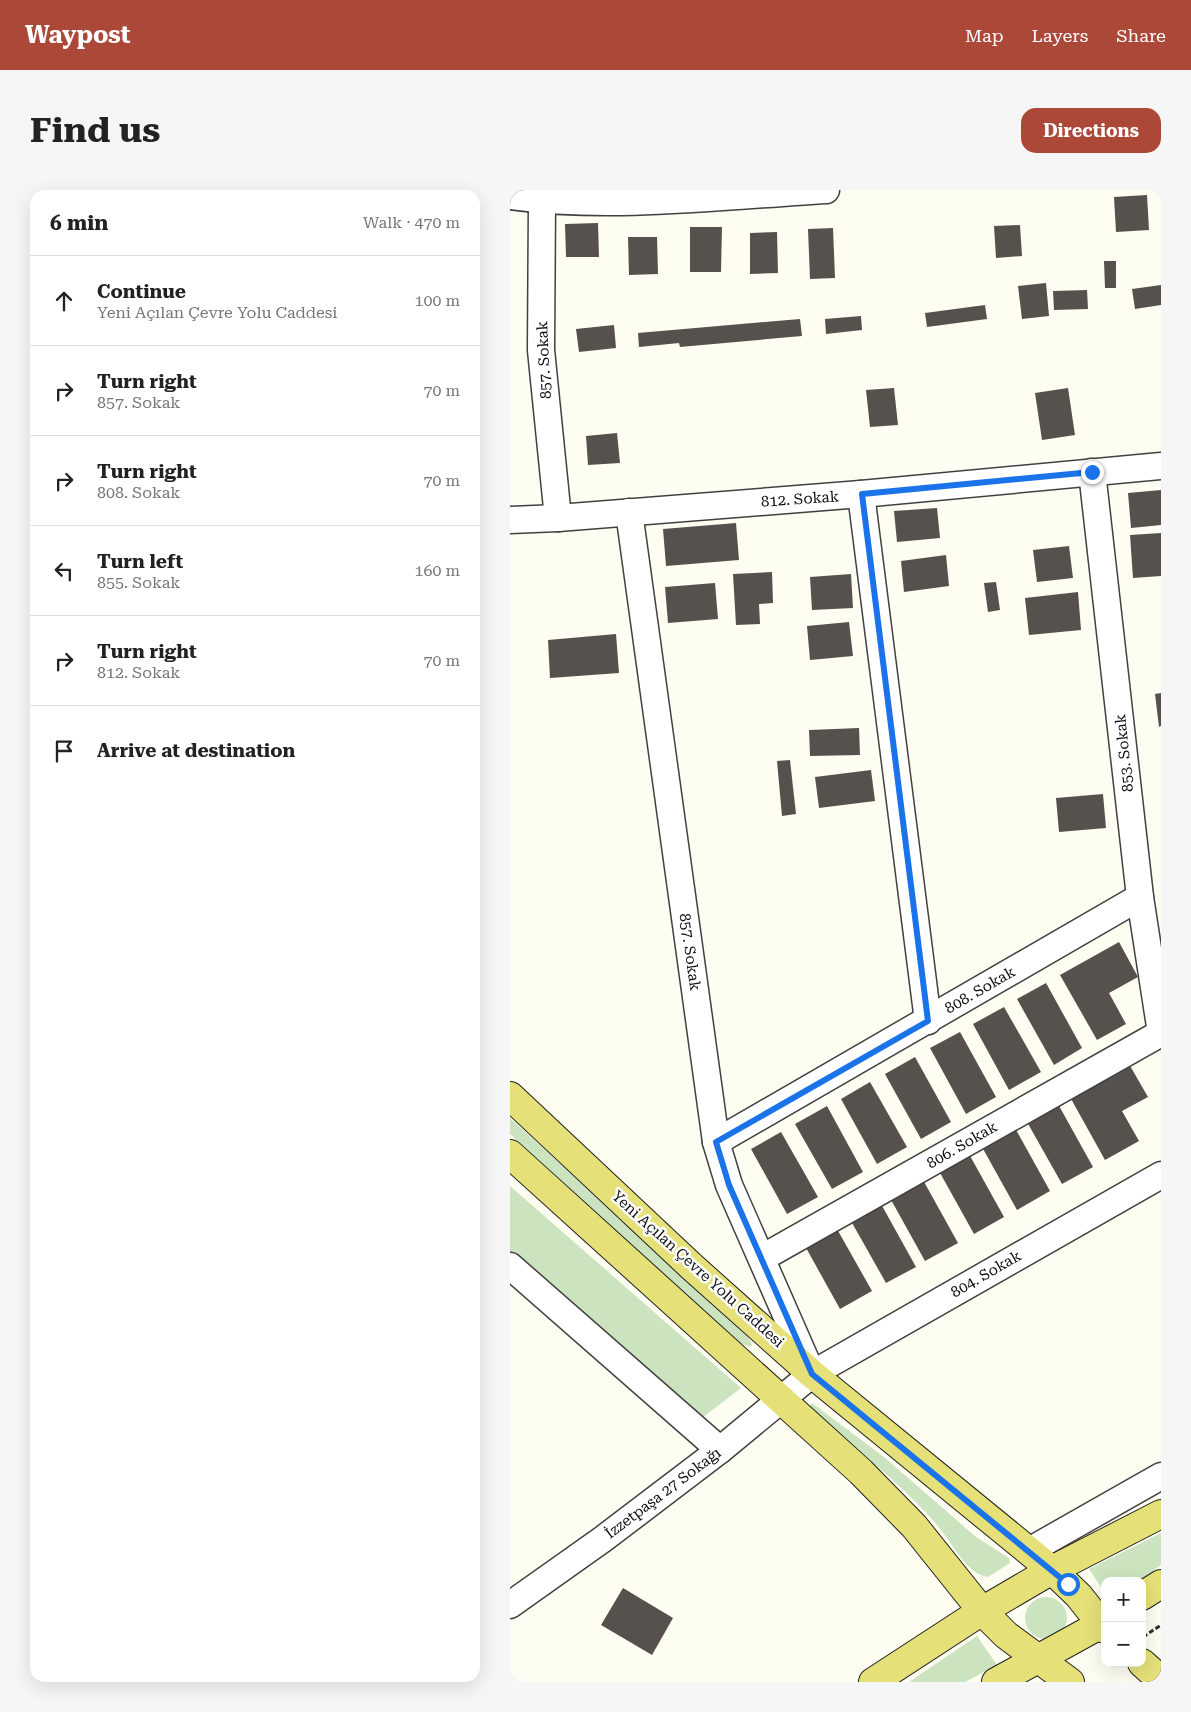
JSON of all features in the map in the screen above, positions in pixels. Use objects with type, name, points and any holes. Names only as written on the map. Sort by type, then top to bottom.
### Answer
[{"type":"main road","name":"Yeni Açılan Çevre Yolu Caddesi","points":[[510,1096],[691,1266],[812,1374],[1052,1570],[1079,1596],[1101,1623]]},
{"type":"main road","points":[[510,1154],[861,1472],[914,1526],[982,1611],[1006,1635],[1070,1682]]},
{"type":"main road","points":[[874,1682],[982,1611],[1052,1570],[1161,1514]]},
{"type":"main road","points":[[1146,1593],[1161,1584]]},
{"type":"main road","points":[[996,1682],[1101,1626]]},
{"type":"main road","points":[[1146,1667],[1161,1680]]},
{"type":"street","points":[[510,196],[542,200],[826,190]]},
{"type":"street","name":"857. Sokak","points":[[542,200],[541,350],[558,518]]},
{"type":"street","name":"812. Sokak","points":[[510,520],[558,518],[862,494],[1161,466]]},
{"type":"street","name":"853. Sokak","points":[[1092,472],[1140,897],[1161,1033]]},
{"type":"street","points":[[862,494],[928,1021]]},
{"type":"street","name":"857. Sokak","points":[[629,512],[716,1142],[729,1185],[812,1374]]},
{"type":"street","name":"808. Sokak","points":[[716,1142],[1140,897]]},
{"type":"street","name":"806. Sokak","points":[[762,1258],[1161,1033]]},
{"type":"street","name":"804. Sokak","points":[[812,1374],[1161,1175]]},
{"type":"street","points":[[510,1266],[720,1450]]},
{"type":"street","name":"İzzetpaşa 27 Sokağı","points":[[510,1605],[589,1550],[720,1450],[812,1374]]},
{"type":"street","points":[[1029,1551],[1161,1476]]},
{"type":"path","points":[[1146,1635],[1161,1625]]},
{"type":"green space","points":[[510,1118],[747,1335],[752,1344],[751,1347],[742,1344],[727,1332],[510,1134]]},
{"type":"green space","points":[[510,1186],[741,1388],[698,1421],[510,1252]]},
{"type":"green space","points":[[812,1403],[884,1457],[976,1537],[1009,1558],[1010,1563],[988,1577],[974,1571],[912,1498],[809,1408]]},
{"type":"green space","points":[[1161,1533],[1161,1565],[1144,1577],[1101,1577],[1101,1587],[1089,1569]]},
{"type":"green space","points":[[1050,1597],[1058,1600],[1064,1606],[1067,1618],[1064,1630],[1058,1636],[1042,1639],[1034,1636],[1028,1630],[1025,1614],[1028,1606],[1034,1600]]},
{"type":"green space","points":[[977,1636],[997,1665],[965,1682],[909,1682]]},
{"type":"building","points":[[1147,195],[1149,230],[1116,232],[1114,197]]},
{"type":"building","points":[[598,223],[599,257],[566,257],[565,224]]},
{"type":"building","points":[[1020,225],[1022,256],[996,258],[994,226]]},
{"type":"building","points":[[690,227],[722,227],[721,272],[690,272]]},
{"type":"building","points":[[833,228],[835,278],[810,279],[808,229]]},
{"type":"building","points":[[777,232],[778,273],[750,274],[750,233]]},
{"type":"building","points":[[628,237],[657,237],[658,274],[629,275]]},
{"type":"building","points":[[1104,261],[1116,261],[1116,288],[1105,288]]},
{"type":"building","points":[[1046,283],[1049,316],[1022,319],[1018,286]]},
{"type":"building","points":[[1161,285],[1161,305],[1135,309],[1132,289]]},
{"type":"building","points":[[1087,290],[1088,309],[1054,310],[1053,291]]},
{"type":"building","points":[[985,305],[987,319],[927,327],[925,313]]},
{"type":"building","points":[[861,316],[862,330],[826,334],[825,319]]},
{"type":"building","points":[[800,319],[802,336],[680,347],[679,343],[639,347],[638,333]]},
{"type":"building","points":[[614,325],[616,348],[579,352],[576,329]]},
{"type":"building","points":[[894,388],[898,425],[870,427],[866,390]]},
{"type":"building","points":[[1068,388],[1075,435],[1042,440],[1035,393]]},
{"type":"building","points":[[617,433],[620,463],[588,465],[586,436]]},
{"type":"building","points":[[1161,490],[1161,525],[1131,528],[1128,493]]},
{"type":"building","points":[[937,508],[940,538],[897,542],[894,511]]},
{"type":"building","points":[[736,523],[739,560],[666,566],[663,529]]},
{"type":"building","points":[[1161,533],[1161,576],[1133,578],[1130,535]]},
{"type":"building","points":[[1069,546],[1073,578],[1037,582],[1033,550]]},
{"type":"building","points":[[946,555],[949,586],[904,592],[901,561]]},
{"type":"building","points":[[772,572],[773,603],[759,604],[760,624],[736,625],[733,574]]},
{"type":"building","points":[[851,574],[853,608],[812,610],[810,577]]},
{"type":"building","points":[[996,582],[1000,610],[988,612],[984,583]]},
{"type":"building","points":[[715,583],[718,619],[668,623],[665,587]]},
{"type":"building","points":[[1078,592],[1081,630],[1029,635],[1025,598]]},
{"type":"building","points":[[849,622],[853,656],[810,660],[807,626]]},
{"type":"building","points":[[616,634],[619,673],[550,678],[548,640]]},
{"type":"building","points":[[1161,693],[1161,726],[1159,727],[1155,694]]},
{"type":"building","points":[[859,728],[860,755],[810,756],[809,730]]},
{"type":"building","points":[[790,760],[796,814],[782,816],[777,761]]},
{"type":"building","points":[[871,770],[875,801],[819,808],[815,777]]},
{"type":"building","points":[[1103,794],[1106,828],[1059,832],[1056,798]]},
{"type":"building","points":[[1119,942],[1138,977],[1109,993],[1126,1024],[1097,1040],[1060,975]]},
{"type":"building","points":[[1046,983],[1082,1048],[1054,1065],[1017,999]]},
{"type":"building","points":[[1004,1007],[1041,1072],[1009,1090],[973,1024]]},
{"type":"building","points":[[960,1032],[996,1097],[966,1114],[930,1048]]},
{"type":"building","points":[[915,1057],[951,1122],[921,1139],[885,1074]]},
{"type":"building","points":[[1129,1064],[1148,1097],[1122,1111],[1139,1141],[1105,1160],[1070,1097]]},
{"type":"building","points":[[870,1082],[907,1147],[877,1164],[841,1099]]},
{"type":"building","points":[[1058,1104],[1093,1167],[1062,1184],[1027,1122]]},
{"type":"building","points":[[827,1106],[863,1172],[832,1189],[795,1124]]},
{"type":"building","points":[[1015,1128],[1050,1191],[1017,1210],[982,1147]]},
{"type":"building","points":[[781,1132],[818,1197],[787,1214],[751,1149]]},
{"type":"building","points":[[969,1154],[1004,1217],[974,1234],[939,1171]]},
{"type":"building","points":[[923,1180],[958,1243],[925,1261],[890,1198]]},
{"type":"building","points":[[881,1204],[916,1267],[886,1283],[851,1221]]},
{"type":"building","points":[[837,1229],[872,1291],[840,1309],[805,1246]]},
{"type":"building","points":[[623,1588],[673,1618],[652,1655],[601,1625]]},
{"type":"route","points":[[1068,1584],[812,1374],[729,1185],[716,1142],[928,1021],[862,494],[1092,472]]}]
